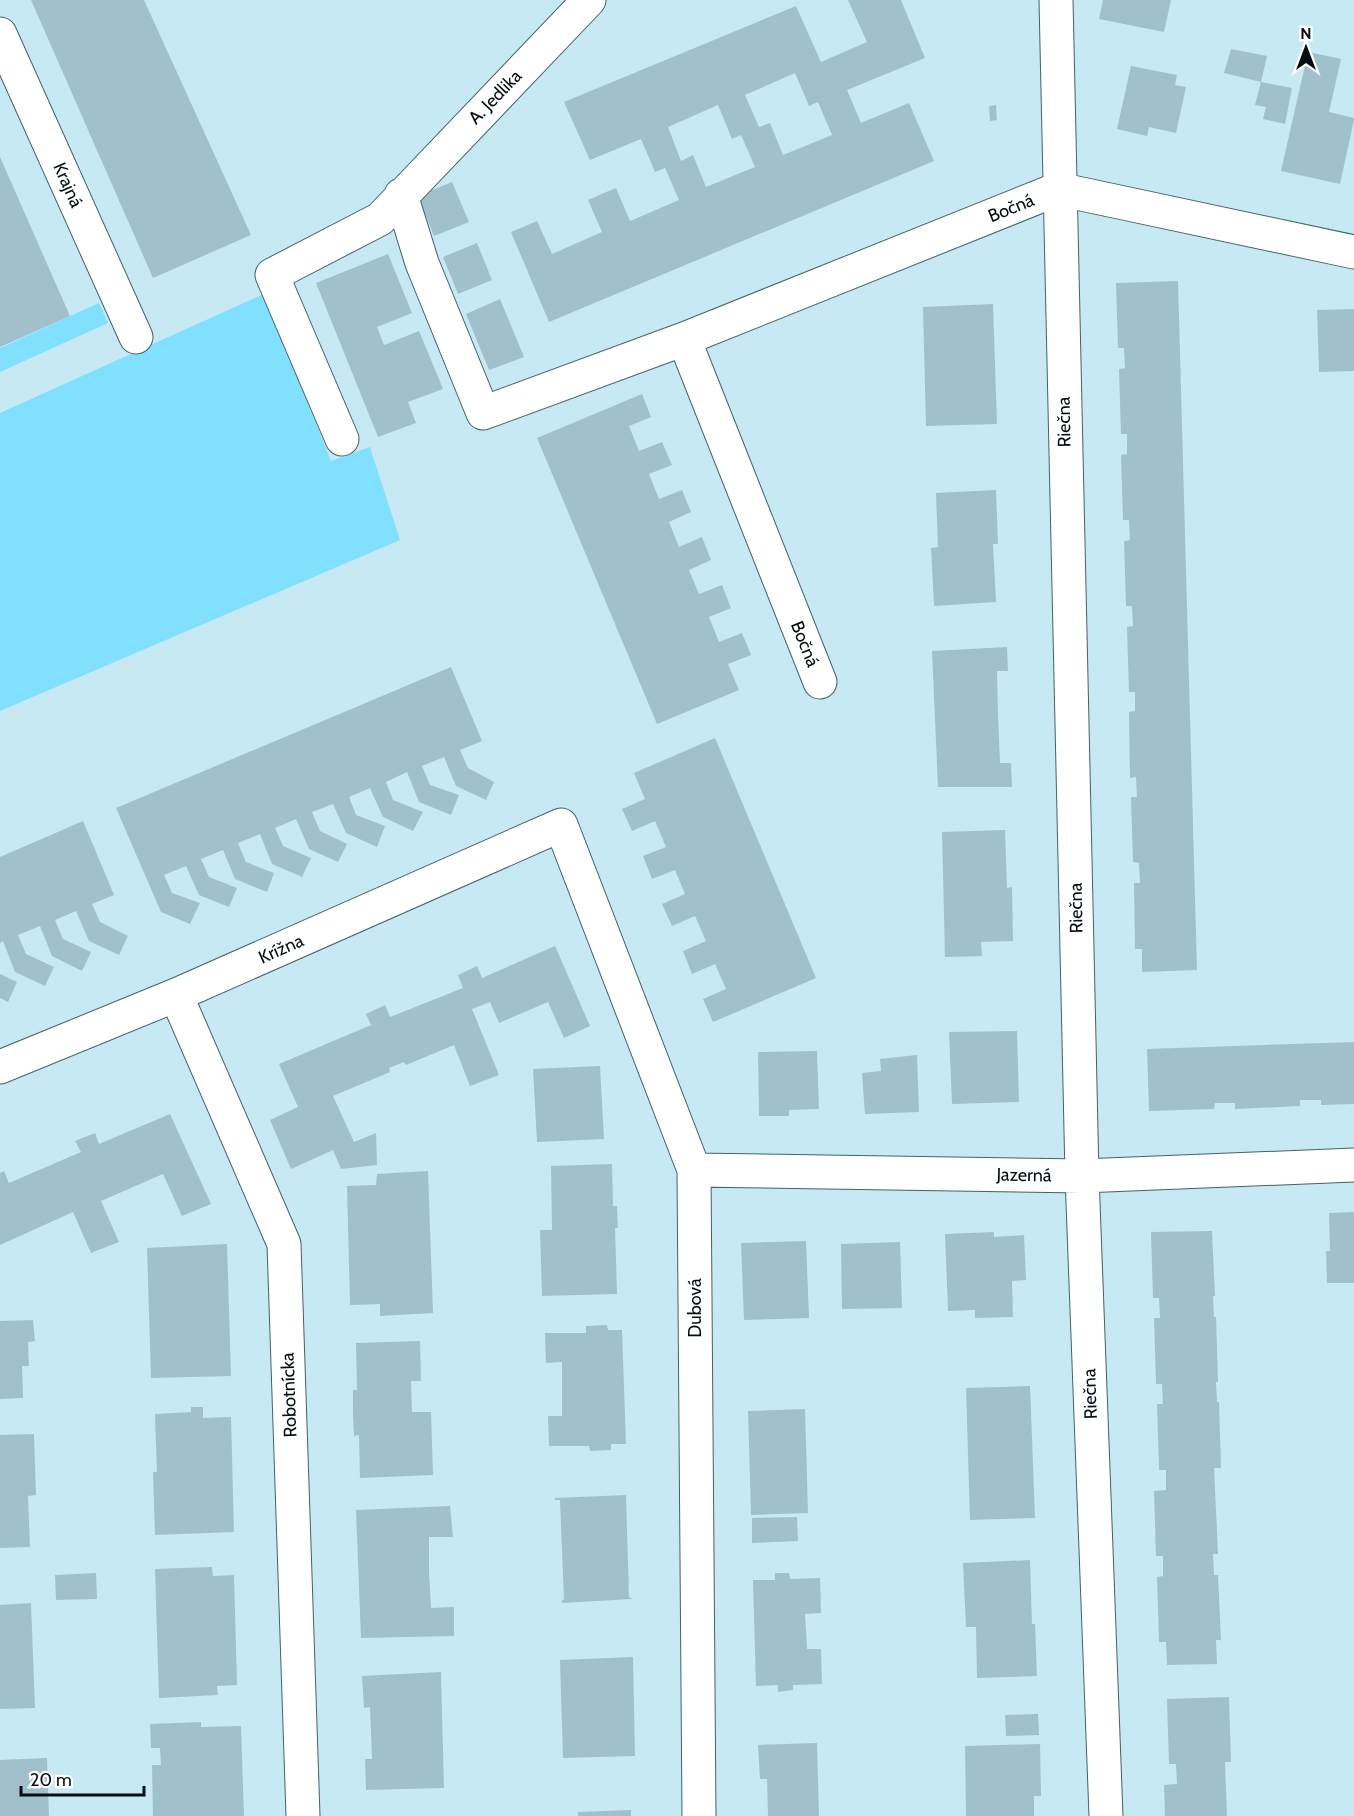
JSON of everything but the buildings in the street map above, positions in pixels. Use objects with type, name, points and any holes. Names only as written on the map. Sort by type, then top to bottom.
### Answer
[{"type":"street","name":"A. Jedlika","points":[[342,439],[272,275],[380,219],[589,0]]},
{"type":"street","name":"Riečna","points":[[1056,0],[1058,189],[1082,1176],[1106,1816]]},
{"type":"street","name":"Krajná","points":[[0,34],[135,337]]},
{"type":"street","name":"Bočná","points":[[401,195],[422,263],[483,412],[684,339],[1058,189]]},
{"type":"street","points":[[1058,189],[1354,252]]},
{"type":"street","name":"Bočná","points":[[684,339],[820,682]]},
{"type":"street","name":"Krížna","points":[[0,1067],[176,995],[561,825]]},
{"type":"street","name":"Dubová","points":[[561,825],[694,1170],[699,1816]]},
{"type":"street","name":"Robotnícka","points":[[176,995],[284,1245],[303,1816]]},
{"type":"street","name":"Jazerná","points":[[694,1170],[1082,1176],[1354,1165]]},
{"type":"shaded area","points":[[264,294],[331,461],[370,447],[400,540],[0,711],[0,413]]},
{"type":"shaded area","points":[[99,303],[108,323],[0,372],[0,348]]}]
